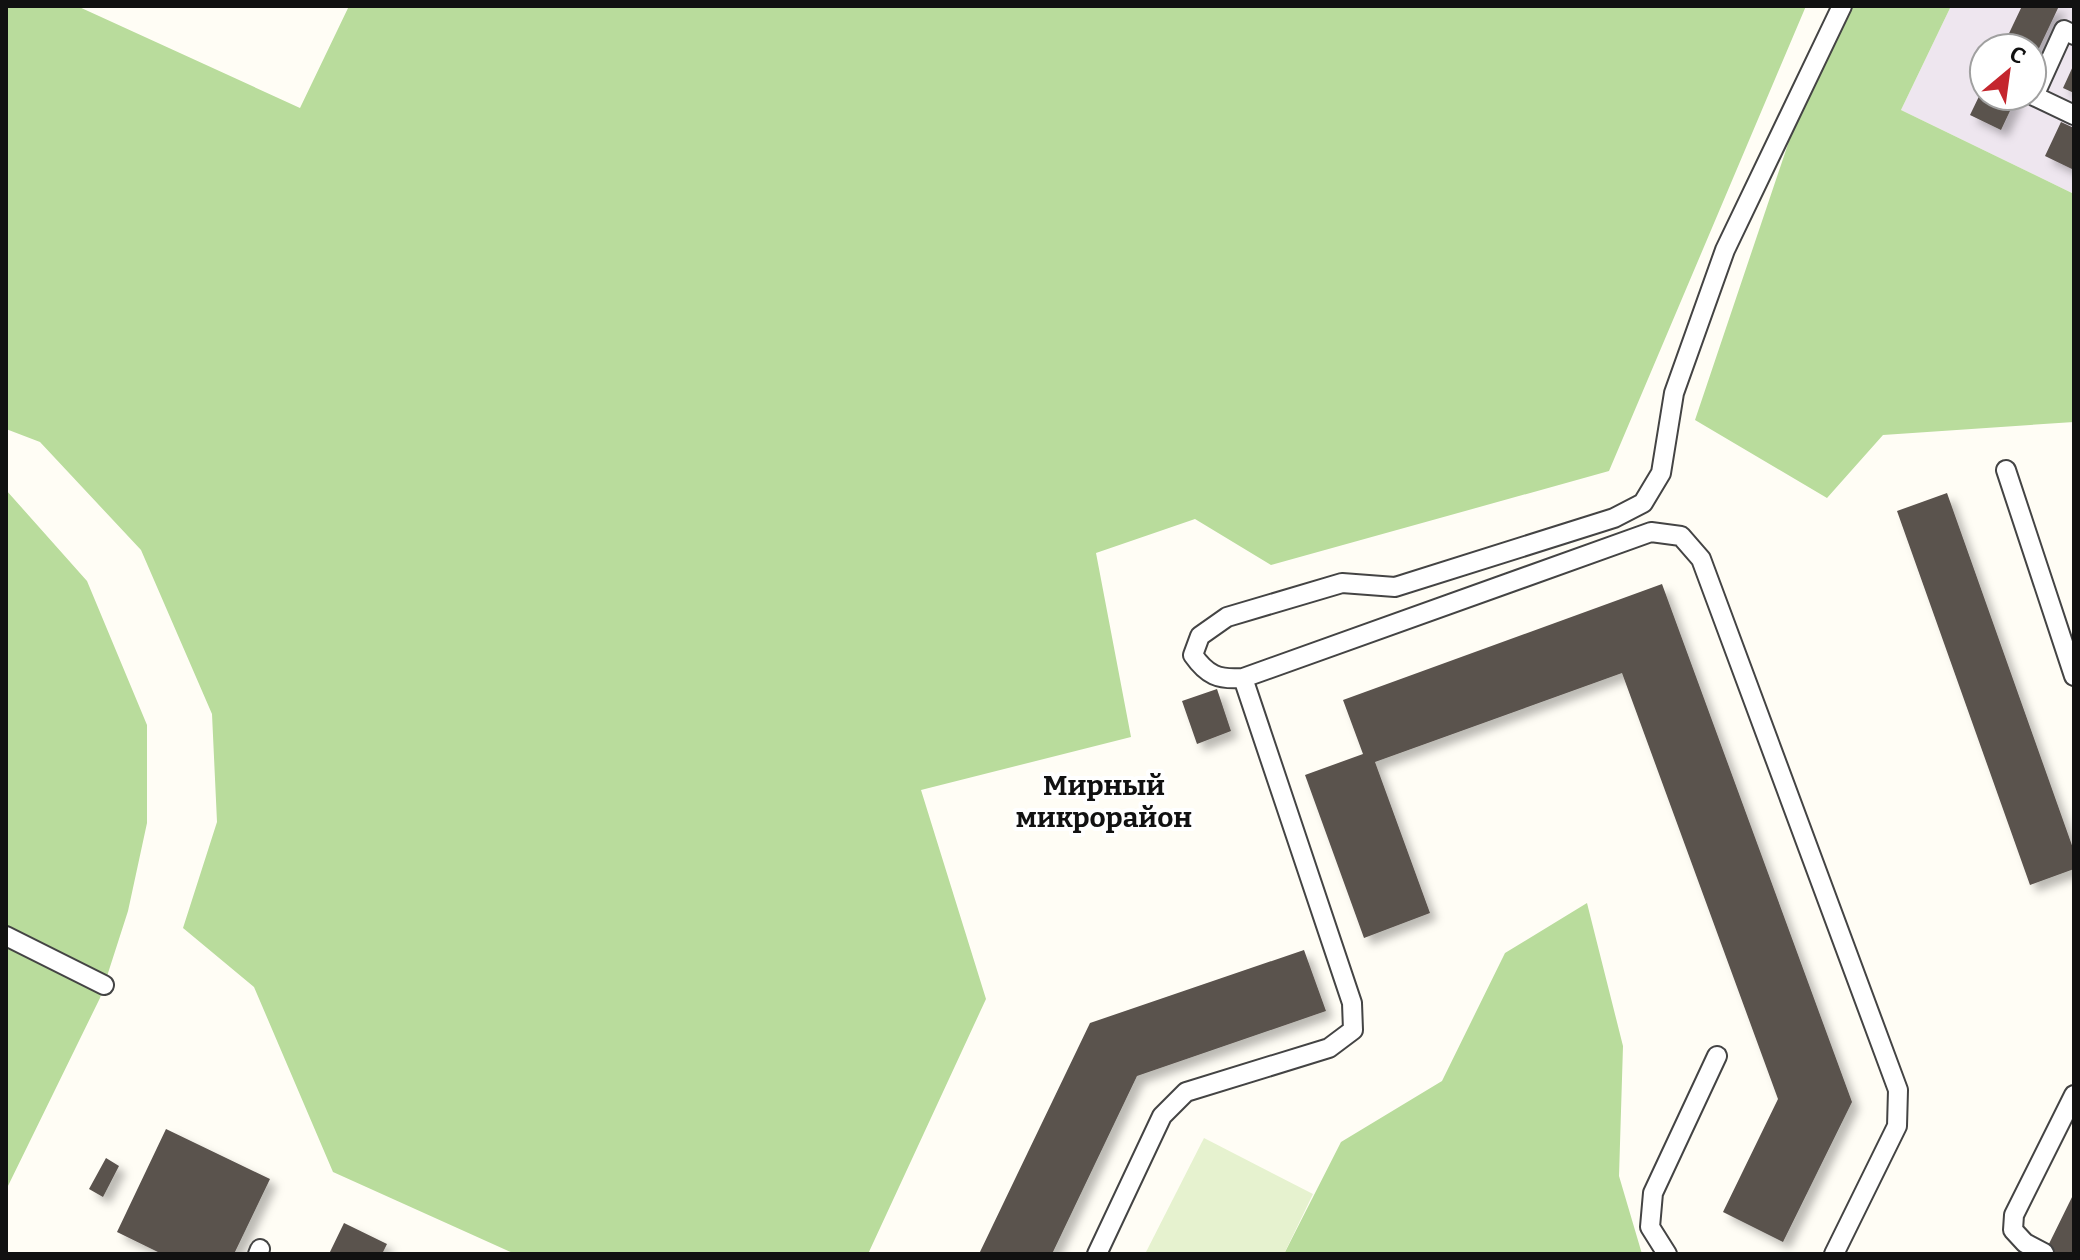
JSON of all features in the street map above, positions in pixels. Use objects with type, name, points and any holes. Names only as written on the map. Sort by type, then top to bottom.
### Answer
[{"type":"lane","points":[[1834,1254],[1897,1126],[1898,1090],[1701,559],[1681,536],[1651,532],[1243,678],[1227,679],[1204,671],[1193,655],[1200,636],[1227,617],[1342,583],[1395,587],[1614,518],[1643,503],[1661,473],[1674,393],[1725,250],[1842,6]]},
{"type":"lane","points":[[2074,35],[2064,30],[2034,96],[2074,115]]},
{"type":"lane","points":[[2006,470],[2074,676]]},
{"type":"lane","points":[[1097,1254],[1162,1116],[1186,1092],[1329,1048],[1353,1030],[1352,1003],[1243,678]]},
{"type":"lane","points":[[6,936],[104,985]]},
{"type":"lane","points":[[1667,1254],[1650,1227],[1653,1193],[1717,1056]]},
{"type":"lane","points":[[2044,1253],[2025,1243],[2013,1230],[2014,1215],[2074,1095]]},
{"type":"shaded area","points":[[1951,6],[2074,6],[2074,194],[1901,110]]},
{"type":"green space","points":[[6,6],[77,6],[300,108],[349,6],[1806,6],[1609,471],[1271,565],[1195,519],[1096,553],[1131,737],[921,790],[986,999],[868,1254],[515,1254],[333,1172],[254,987],[183,928],[217,822],[212,714],[141,550],[40,442],[6,429]]},
{"type":"green space","points":[[1851,6],[1951,6],[1901,110],[2074,194],[2074,422],[1883,435],[1827,498],[1695,420],[1821,46]]},
{"type":"green space","points":[[6,490],[87,581],[147,725],[147,823],[128,911],[100,998],[6,1190]]},
{"type":"green space","points":[[1587,903],[1623,1046],[1619,1176],[1642,1254],[1284,1254],[1341,1142],[1442,1081],[1505,953]]},
{"type":"green space","points":[[1204,1138],[1313,1194],[1284,1254],[1145,1254]]},
{"type":"building","points":[[2022,6],[2059,6],[2047,32],[2010,32]]},
{"type":"building","points":[[2074,64],[2074,93],[2063,88]]},
{"type":"building","points":[[1971,112],[2009,112],[2001,130],[1970,115]]},
{"type":"building","points":[[2061,122],[2074,128],[2074,170],[2045,156]]},
{"type":"building","points":[[1947,493],[2074,851],[2074,869],[2030,885],[1897,511]]},
{"type":"building","points":[[1662,584],[1852,1102],[1783,1242],[1723,1212],[1778,1099],[1622,673],[1375,762],[1430,913],[1364,938],[1305,775],[1363,754],[1343,700]]},
{"type":"building","points":[[1217,689],[1231,731],[1197,744],[1182,701]]},
{"type":"building","points":[[1304,950],[1326,1011],[1137,1076],[1052,1254],[979,1254],[1090,1023]]},
{"type":"building","points":[[166,1129],[270,1179],[234,1254],[162,1254],[117,1232]]},
{"type":"building","points":[[106,1158],[119,1166],[103,1197],[89,1189]]},
{"type":"building","points":[[2074,1193],[2074,1254],[2044,1254]]},
{"type":"building","points":[[344,1223],[387,1244],[382,1254],[329,1254]]},
{"type":"district","name":"Мирный микрорайон","points":[[1104,801]]}]
